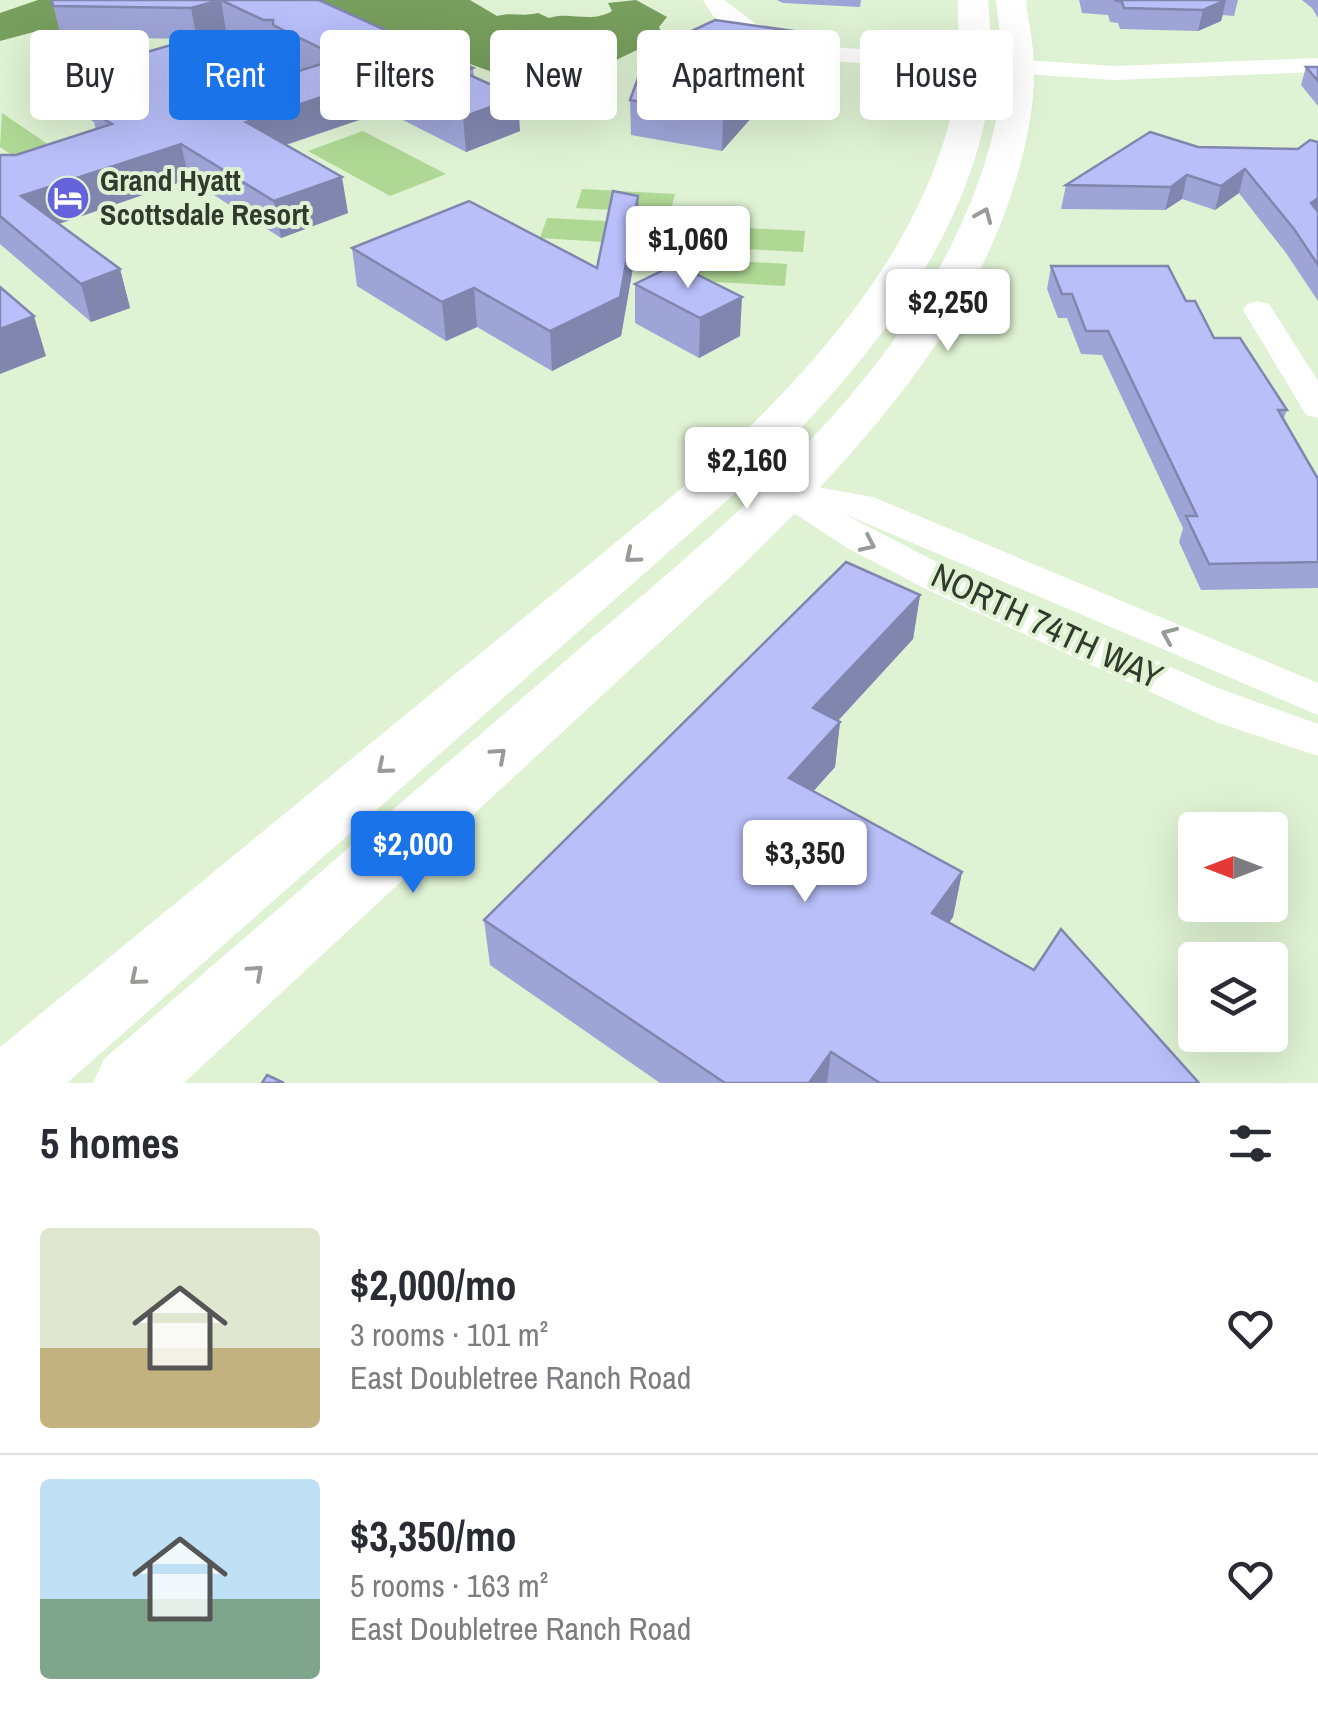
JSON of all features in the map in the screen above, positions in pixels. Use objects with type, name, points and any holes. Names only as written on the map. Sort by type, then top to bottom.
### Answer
[{"type":"main road","points":[[12,1083],[759,482],[892,368],[971,244],[1006,155],[1018,61],[1011,0]]},
{"type":"main road","points":[[949,30],[973,2]]},
{"type":"main road","points":[[973,2],[973,30]]},
{"type":"main road","points":[[131,1083],[632,637],[759,482],[834,364],[894,281],[948,185],[963,120]]},
{"type":"street","points":[[713,0],[722,11],[772,43],[792,49],[860,50]]},
{"type":"street","points":[[1013,62],[1116,73],[1160,64],[1318,51]]},
{"type":"street","points":[[1227,58],[1318,64]]},
{"type":"street","points":[[1258,310],[1318,408]]},
{"type":"street","name":"NORTH 74TH WAY","points":[[759,482],[860,506],[1318,700]]},
{"type":"street","name":"NORTH 74TH WAY","points":[[759,482],[836,529],[1240,714],[1318,740]]},
{"type":"street","points":[[1185,689],[1214,654]]},
{"type":"shaded area","points":[[38,0],[163,0],[81,30],[30,30],[0,41],[0,13]]},
{"type":"shaded area","points":[[260,0],[470,0],[497,16],[538,13],[549,18],[596,17],[612,11],[608,3],[636,0],[667,17],[660,30],[637,30],[637,50],[617,60],[617,30],[490,30],[490,71],[470,64],[470,30],[360,30]]},
{"type":"shaded area","points":[[2,113],[49,145],[13,156],[0,147]]},
{"type":"shaded area","points":[[363,131],[446,174],[390,196],[308,151]]},
{"type":"shaded area","points":[[582,189],[675,194],[670,213],[576,208]]},
{"type":"shaded area","points":[[547,218],[643,223],[637,244],[540,238]]},
{"type":"shaded area","points":[[707,226],[805,231],[803,252],[704,247]]},
{"type":"shaded area","points":[[686,258],[787,264],[785,286],[682,280]]},
{"type":"building","points":[[52,0],[220,0],[191,8],[53,6]]},
{"type":"building","points":[[221,0],[319,0],[385,30],[320,30],[320,48],[300,38],[300,30],[283,30],[273,25],[273,20],[263,20]]},
{"type":"building","points":[[1114,0],[1226,0],[1203,10],[1124,8],[1122,2]]},
{"type":"building","points":[[715,20],[786,30],[694,30]]},
{"type":"building","points":[[169,46],[169,120],[252,120],[246,122],[342,177],[274,201],[181,144],[21,196],[120,269],[81,284],[0,216],[0,155],[16,155],[112,124],[105,120],[149,120],[149,51]]},
{"type":"building","points":[[320,64],[320,98],[300,104],[300,71]]},
{"type":"building","points":[[1306,67],[1318,67],[1318,81]]},
{"type":"building","points":[[470,75],[490,84],[490,107],[470,114]]},
{"type":"building","points":[[637,81],[637,101],[630,100]]},
{"type":"building","points":[[1150,132],[1198,147],[1298,149],[1310,140],[1318,142],[1318,198],[1311,203],[1318,212],[1318,265],[1245,169],[1221,186],[1187,175],[1171,187],[1066,185]]},
{"type":"building","points":[[613,191],[638,196],[620,297],[550,331],[474,288],[442,302],[352,248],[469,201],[597,268]]},
{"type":"building","points":[[676,264],[742,297],[700,318],[635,284]]},
{"type":"building","points":[[1051,266],[1168,266],[1186,301],[1195,301],[1214,338],[1240,338],[1287,410],[1278,410],[1318,479],[1318,562],[1209,564],[1186,516],[1197,516],[1108,331],[1086,331],[1072,294],[1062,294]]},
{"type":"building","points":[[0,287],[34,316],[0,329]]},
{"type":"building","points":[[846,562],[920,595],[813,708],[840,722],[789,778],[962,872],[932,913],[1034,970],[1061,929],[1199,1083],[880,1083],[831,1052],[809,1083],[725,1083],[484,920]]},
{"type":"building","points":[[267,1075],[284,1083],[262,1083]]},
{"type":"place","name":"Grand Hyatt Scottsdale Resort","points":[[68,198]]}]
